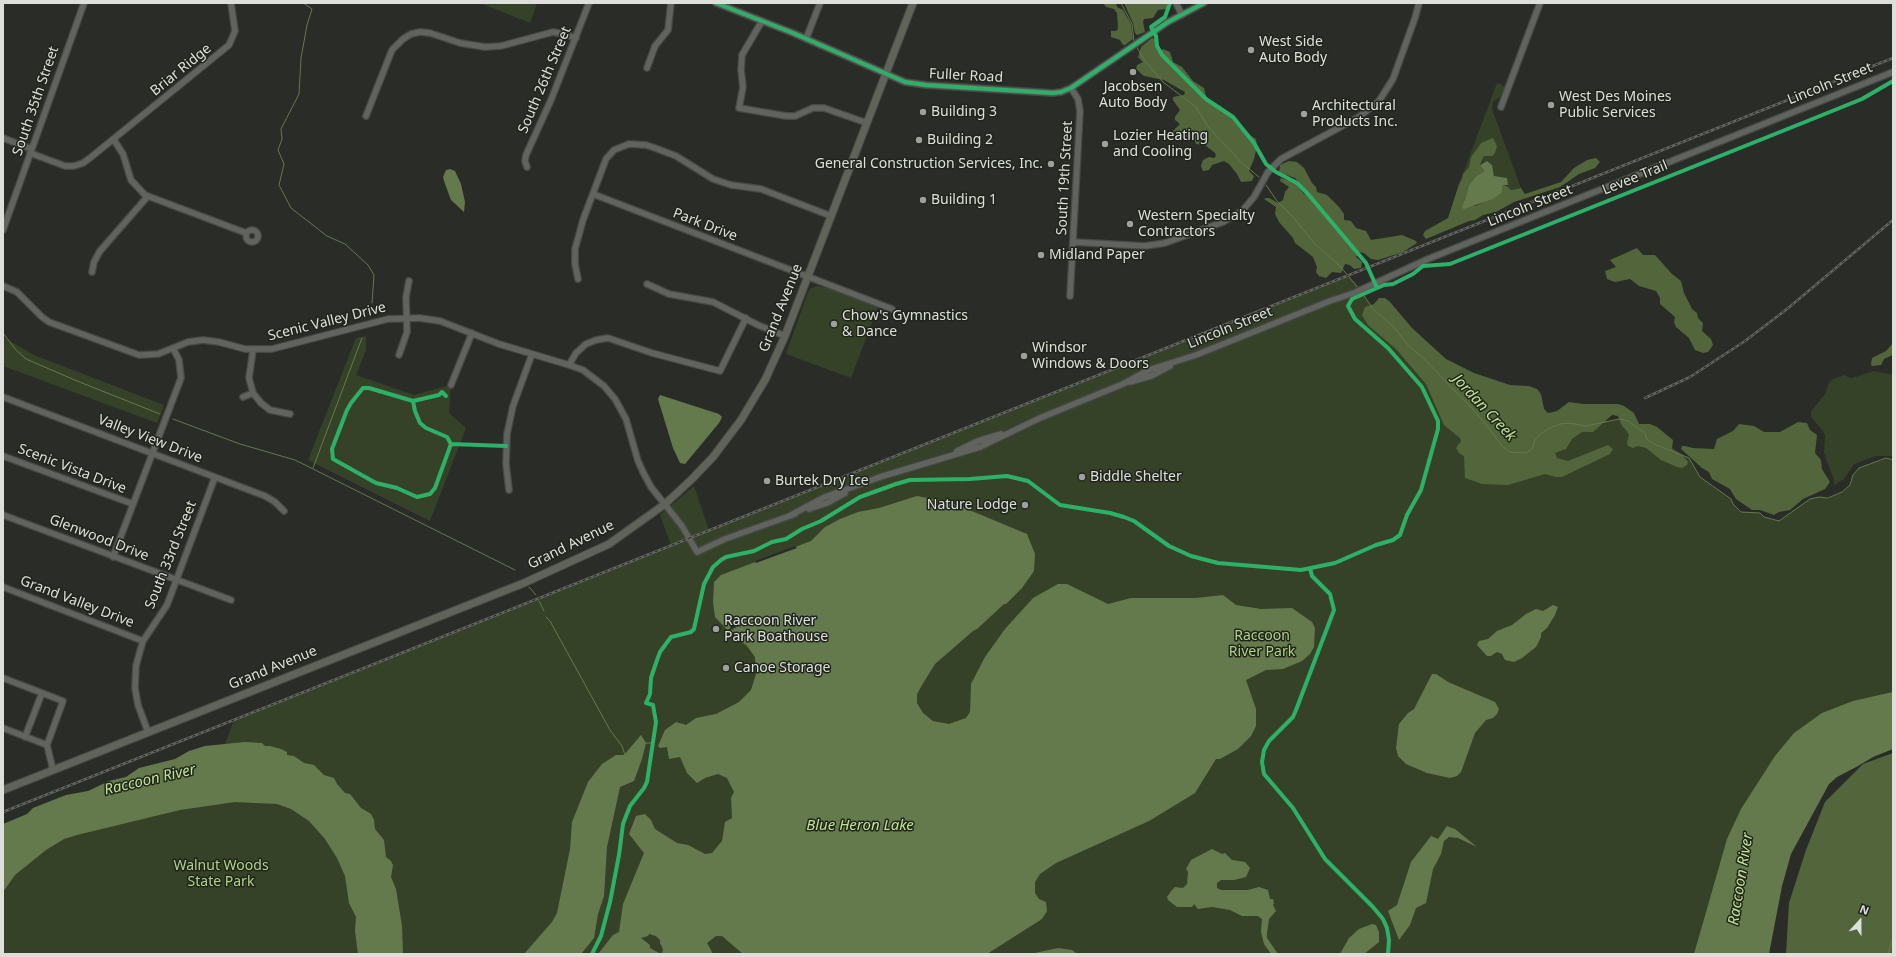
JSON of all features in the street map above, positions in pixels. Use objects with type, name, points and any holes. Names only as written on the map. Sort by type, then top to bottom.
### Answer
[{"type":"main road","name":"Grand Avenue","points":[[3,790],[524,583],[609,544],[665,504],[691,480],[735,430],[765,380],[785,336],[913,3]]},
{"type":"street","name":"South 35th Street","points":[[3,230],[84,3]]},
{"type":"street","name":"Briar Ridge","points":[[3,138],[65,166],[83,164],[229,45],[234,31],[232,3]]},
{"type":"street","name":"South 26th Street","points":[[527,167],[525,161],[526,155],[551,100],[589,3]]},
{"type":"street","points":[[647,68],[655,46],[668,30],[671,3]]},
{"type":"street","name":"Fuller Road","points":[[716,3],[806,39],[885,75],[905,82],[926,85],[1053,93],[1071,88],[1142,40],[1204,3]]},
{"type":"street","points":[[806,39],[820,3]]},
{"type":"street","points":[[1176,3],[1182,15]]},
{"type":"street","points":[[1073,242],[1155,245],[1175,241],[1223,222],[1242,211],[1250,203],[1265,176],[1277,162],[1298,149],[1359,117],[1379,101],[1393,79],[1416,18],[1419,3]]},
{"type":"street","points":[[1502,107],[1540,3]]},
{"type":"street","points":[[762,21],[742,55],[741,70],[743,87],[740,108],[786,116],[795,116],[813,108],[824,108],[867,123]]},
{"type":"street","points":[[366,116],[392,50],[397,44],[411,34],[430,32],[460,43],[485,47],[501,46],[553,32],[576,38]]},
{"type":"street","name":"Lincoln Street","points":[[665,504],[682,526],[696,552],[725,539],[791,515],[825,497],[934,460],[980,447],[1021,427],[1123,384],[1148,370],[1176,363],[1330,301],[1354,293],[1428,259],[1893,72]]},
{"type":"street","name":"South 19th Street","points":[[1070,296],[1080,111],[1078,99],[1071,88]]},
{"type":"street","points":[[114,140],[123,154],[131,180],[139,190],[148,196],[246,233]]},
{"type":"street","points":[[578,279],[574,256],[576,242],[606,159],[614,150],[629,144],[646,145],[676,156],[714,179],[731,185],[761,189],[831,216]]},
{"type":"street","name":"Park Drive","points":[[593,194],[892,309]]},
{"type":"street","points":[[92,272],[94,262],[100,251],[148,196]]},
{"type":"street","points":[[399,354],[406,338],[406,297],[409,281]]},
{"type":"street","points":[[647,284],[668,294],[713,302],[785,336]]},
{"type":"street","name":"Scenic Valley Drive","points":[[3,286],[17,292],[49,322],[131,353],[152,355],[188,342],[203,340],[253,350],[283,347],[378,321],[406,317],[440,321],[532,354],[569,365],[594,378],[616,399],[626,419],[638,461],[644,474],[651,487],[665,504]]},
{"type":"street","points":[[569,365],[576,353],[586,344],[596,340],[608,338],[652,353],[720,371],[746,318]]},
{"type":"street","points":[[451,385],[472,333]]},
{"type":"street","points":[[113,556],[181,378],[179,360],[173,348]]},
{"type":"street","points":[[253,350],[249,378],[253,393],[265,407],[277,413],[290,414]]},
{"type":"street","points":[[509,490],[506,464],[507,434],[512,406],[532,354]]},
{"type":"street","points":[[243,397],[253,393]]},
{"type":"street","name":"Valley View Drive","points":[[3,397],[265,496],[275,502],[284,511]]},
{"type":"street","name":"Scenic Vista Drive","points":[[3,456],[133,504]]},
{"type":"street","name":"South 33rd Street","points":[[148,732],[138,705],[135,688],[136,666],[143,641],[167,605],[215,477]]},
{"type":"street","name":"Glenwood Drive","points":[[3,515],[231,600]]},
{"type":"street","name":"Grand Valley Drive","points":[[3,587],[143,641]]},
{"type":"street","points":[[3,678],[63,701],[47,745],[53,770]]},
{"type":"street","points":[[25,737],[42,692]]},
{"type":"street","points":[[3,729],[47,745]]},
{"type":"green space","points":[[480,3],[537,3],[530,23]]},
{"type":"green space","points":[[1497,83],[1503,85],[1505,90],[1501,96],[1493,102],[1492,109],[1521,188],[1509,190],[1507,188],[1508,185],[1505,177],[1495,177],[1492,171],[1492,165],[1487,161],[1482,163],[1484,156],[1487,156],[1481,143],[1471,157],[1469,167],[1463,174],[1459,184]]},
{"type":"green space","name":"Raccoon River Park","points":[[1344,277],[1349,277],[1356,284],[1374,310],[1467,403],[1602,422],[1619,419],[1628,421],[1689,458],[1700,477],[1731,499],[1733,504],[1741,512],[1760,513],[1764,517],[1779,521],[1810,499],[1819,497],[1828,498],[1842,492],[1850,485],[1853,475],[1859,468],[1886,458],[1893,460],[1893,699],[1859,709],[1737,954],[392,954],[383,864],[219,760],[234,720],[671,545],[660,515],[694,486],[709,530]]},
{"type":"green space","name":"Chow's Gymnastics & Dance","points":[[817,286],[831,289],[878,307],[851,378],[786,354],[808,292],[811,288]]},
{"type":"green space","points":[[366,336],[366,350],[356,375],[414,395],[451,385],[449,413],[466,428],[430,521],[308,460],[356,338]]},
{"type":"green space","points":[[3,337],[34,355],[164,405],[157,423],[3,366]]},
{"type":"green space","points":[[1873,371],[1893,375],[1893,456],[1876,456],[1854,464],[1844,479],[1834,485],[1834,480],[1824,453],[1825,436],[1823,431],[1811,417],[1811,411],[1825,394],[1829,383],[1833,379],[1844,375],[1850,378],[1856,377]]},
{"type":"green space","name":"Walnut Woods State Park","points":[[213,794],[307,808],[335,829],[359,908],[360,954],[3,954],[3,860],[12,849]]},
{"type":"shaded area","points":[[1103,3],[1116,3],[1117,7],[1123,10],[1131,24],[1133,39],[1125,45],[1123,45],[1120,40],[1111,37],[1111,31],[1116,31],[1118,29],[1117,13],[1114,9],[1106,7]]},
{"type":"shaded area","points":[[1124,3],[1168,3],[1168,5],[1166,9],[1158,10],[1153,18],[1144,19],[1143,22],[1145,32],[1137,35]]},
{"type":"shaded area","points":[[1152,38],[1155,39],[1157,51],[1159,52],[1163,49],[1170,52],[1173,62],[1182,67],[1193,81],[1204,88],[1207,101],[1221,106],[1223,111],[1238,123],[1243,131],[1256,139],[1257,146],[1249,171],[1254,176],[1252,181],[1241,182],[1229,164],[1224,161],[1212,165],[1209,170],[1203,171],[1201,166],[1203,160],[1209,157],[1214,158],[1216,156],[1215,153],[1205,145],[1196,144],[1194,139],[1189,136],[1174,139],[1172,137],[1173,131],[1180,124],[1175,120],[1175,117],[1180,110],[1173,100],[1173,97],[1184,95],[1185,92],[1164,80],[1144,76],[1136,69],[1137,65],[1143,62],[1138,57],[1141,47]]},
{"type":"shaded area","points":[[1493,138],[1497,146],[1495,153],[1492,156],[1484,156],[1480,165],[1484,171],[1476,176],[1469,185],[1464,201],[1475,206],[1500,195],[1503,185],[1507,186],[1511,190],[1521,188],[1525,194],[1561,182],[1574,168],[1587,160],[1596,158],[1600,162],[1595,168],[1579,174],[1560,187],[1514,202],[1496,212],[1483,215],[1475,220],[1469,221],[1426,239],[1423,235],[1425,231],[1448,218],[1459,184],[1463,174],[1469,167],[1471,157],[1481,143]]},
{"type":"shaded area","points":[[1289,161],[1297,162],[1304,168],[1312,183],[1316,187],[1317,192],[1327,195],[1344,214],[1344,220],[1351,221],[1356,228],[1366,231],[1371,240],[1402,235],[1416,241],[1417,243],[1403,252],[1378,260],[1371,259],[1364,253],[1359,252],[1356,257],[1362,262],[1361,268],[1354,269],[1350,265],[1345,264],[1341,273],[1332,272],[1326,278],[1319,276],[1316,272],[1317,267],[1313,257],[1295,243],[1293,238],[1279,222],[1275,214],[1276,207],[1264,199],[1269,198],[1278,203],[1283,200],[1285,192],[1289,187],[1280,181],[1281,178],[1295,183],[1304,194],[1309,195],[1295,178],[1279,172],[1280,165]]},
{"type":"shaded area","points":[[1637,248],[1643,255],[1655,255],[1672,274],[1681,281],[1684,293],[1692,309],[1697,313],[1698,318],[1703,323],[1702,331],[1711,339],[1713,345],[1708,352],[1703,353],[1695,350],[1689,338],[1676,327],[1674,322],[1675,317],[1660,304],[1660,298],[1656,291],[1639,286],[1630,279],[1615,282],[1607,279],[1605,271],[1616,267],[1610,260]]},
{"type":"shaded area","points":[[1379,298],[1385,298],[1390,302],[1412,328],[1446,359],[1474,373],[1510,385],[1529,386],[1537,389],[1541,394],[1544,409],[1548,413],[1557,411],[1569,402],[1583,404],[1618,404],[1624,406],[1634,413],[1639,424],[1650,424],[1657,427],[1673,440],[1672,449],[1682,455],[1688,462],[1687,465],[1682,468],[1677,467],[1661,460],[1646,448],[1638,446],[1633,448],[1628,446],[1627,443],[1629,435],[1622,426],[1618,416],[1612,415],[1593,432],[1582,432],[1572,439],[1566,449],[1555,453],[1557,458],[1568,461],[1608,445],[1613,449],[1610,454],[1562,477],[1545,474],[1508,485],[1482,484],[1465,478],[1464,456],[1459,453],[1456,448],[1461,441],[1460,438],[1444,425],[1426,384],[1396,349],[1368,325],[1362,315],[1365,307],[1374,304]]},
{"type":"shaded area","points":[[1893,343],[1893,355],[1884,359],[1881,365],[1872,366],[1872,358],[1886,351]]},
{"type":"shaded area","points":[[1798,422],[1807,423],[1810,430],[1817,435],[1815,453],[1821,460],[1822,469],[1830,482],[1825,489],[1803,499],[1790,510],[1779,512],[1774,515],[1760,510],[1752,510],[1736,499],[1730,489],[1712,479],[1709,472],[1702,468],[1681,449],[1682,446],[1685,446],[1714,449],[1717,439],[1733,431],[1739,424],[1754,426],[1764,432],[1780,432]]},
{"type":"shaded area","points":[[1893,753],[1893,954],[1786,954],[1789,903],[1806,850],[1825,802],[1863,764]]},
{"type":"water","points":[[1487,161],[1492,165],[1494,176],[1507,178],[1508,185],[1503,185],[1501,194],[1493,199],[1464,209],[1462,208],[1469,185],[1476,176],[1484,171],[1480,165]]},
{"type":"water","points":[[450,169],[455,171],[461,184],[465,202],[464,212],[451,200],[445,184],[443,177],[446,170]]},
{"type":"water","points":[[660,395],[719,414],[722,417],[719,423],[685,464],[680,463],[673,448],[658,399]]},
{"type":"water","name":"Blue Heron Lake","points":[[917,496],[950,502],[1027,534],[1035,554],[1034,571],[1022,588],[1006,604],[1004,604],[935,664],[922,685],[917,694],[917,703],[923,713],[933,721],[949,724],[966,718],[970,712],[971,684],[985,657],[1005,629],[1033,598],[1058,584],[1067,584],[1108,604],[1131,598],[1196,598],[1223,595],[1236,605],[1261,609],[1292,608],[1312,622],[1315,628],[1314,647],[1310,654],[1302,661],[1283,669],[1266,670],[1246,680],[1256,709],[1256,726],[1251,736],[1238,749],[1220,759],[1216,759],[1195,793],[1149,821],[1056,863],[1040,874],[1035,882],[1035,893],[1039,899],[1046,902],[1047,911],[1042,919],[987,954],[743,954],[722,936],[716,936],[707,943],[713,954],[662,954],[663,949],[660,940],[656,936],[649,934],[648,936],[641,938],[650,945],[650,948],[661,954],[598,954],[613,935],[619,932],[623,904],[644,853],[629,834],[636,816],[645,814],[651,820],[655,829],[677,843],[688,845],[705,854],[712,853],[722,841],[725,822],[732,818],[731,798],[734,792],[727,778],[718,774],[705,778],[697,783],[687,773],[680,757],[669,759],[667,747],[660,748],[658,746],[665,730],[676,722],[686,725],[696,718],[716,714],[739,702],[751,690],[756,674],[755,657],[747,646],[734,637],[715,617],[713,602],[714,582],[721,575],[811,541],[825,527],[840,519],[858,512],[879,508]]},
{"type":"water","points":[[1553,605],[1558,607],[1555,615],[1547,628],[1541,633],[1541,637],[1536,647],[1522,658],[1514,662],[1505,660],[1502,654],[1497,652],[1491,656],[1487,656],[1477,645],[1479,641],[1488,639],[1497,631],[1512,625],[1526,614],[1536,609],[1543,611]]},
{"type":"water","points":[[1432,674],[1436,674],[1448,682],[1495,702],[1499,709],[1493,718],[1486,720],[1475,733],[1461,772],[1457,776],[1450,778],[1427,773],[1406,764],[1398,756],[1396,748],[1399,724],[1408,713],[1414,709]]},
{"type":"water","name":"Raccoon River","points":[[1893,692],[1893,749],[1873,757],[1837,777],[1829,784],[1791,854],[1782,886],[1769,954],[1694,954],[1727,839],[1741,809],[1775,756],[1794,733],[1822,713],[1853,701]]},
{"type":"water","points":[[641,735],[646,743],[634,781],[620,787],[607,847],[604,896],[598,914],[594,938],[581,954],[524,954],[552,922],[557,913],[570,849],[572,822],[588,782],[602,764],[616,755],[624,755]]},
{"type":"water","name":"Raccoon River","points":[[245,742],[262,743],[265,746],[281,749],[287,752],[287,755],[294,756],[304,763],[314,765],[324,775],[334,778],[345,793],[350,794],[361,808],[371,814],[374,820],[375,829],[384,840],[386,857],[393,865],[391,877],[396,889],[402,926],[403,954],[358,954],[355,931],[356,917],[349,903],[345,876],[337,858],[325,839],[309,821],[291,809],[277,804],[235,802],[180,810],[64,839],[46,850],[15,875],[3,892],[3,824],[27,814],[33,808],[66,795],[88,791],[109,781],[126,777],[139,768],[175,759],[189,751],[205,746]]},
{"type":"water","points":[[1447,826],[1455,829],[1477,847],[1458,838],[1449,837],[1444,841],[1441,854],[1433,869],[1426,903],[1416,908],[1410,925],[1399,940],[1388,911],[1397,905],[1411,862],[1431,836],[1438,839]]},
{"type":"water","points":[[1212,849],[1222,854],[1225,853],[1232,860],[1245,862],[1250,868],[1246,877],[1234,880],[1221,880],[1217,883],[1217,888],[1221,890],[1248,890],[1259,887],[1268,890],[1270,899],[1273,899],[1273,905],[1276,911],[1269,919],[1267,938],[1278,954],[1271,954],[1264,944],[1261,932],[1262,919],[1258,916],[1242,916],[1230,910],[1212,907],[1198,909],[1194,904],[1192,907],[1177,907],[1168,900],[1167,897],[1175,887],[1183,888],[1187,884],[1188,872],[1186,869],[1191,860]]},
{"type":"water","points":[[1372,924],[1376,925],[1379,932],[1379,942],[1364,954],[1340,954],[1349,938],[1359,929]]},
{"type":"water","points":[[1058,948],[1072,950],[1077,954],[1030,954]]},
{"type":"pier","points":[[795,546],[797,548],[756,563],[755,561]]},
{"type":"pier","points":[[740,617],[744,623],[740,622],[738,627],[735,626],[736,628],[733,628],[734,630],[732,629],[727,632],[731,627],[729,625],[732,626],[731,623],[734,625],[734,622],[736,623],[736,620],[738,621],[738,618]]},
{"type":"waterway","points":[[303,3],[312,9],[307,25],[301,58],[299,94],[281,129],[282,139],[278,150],[284,164],[279,185],[291,208],[327,236],[345,244],[368,265],[374,275],[372,303]]},
{"type":"waterway","name":"Jordan Creek","points":[[1121,3],[1132,24],[1134,41]]},
{"type":"waterway","name":"Jordan Creek","points":[[1136,46],[1145,61],[1163,82],[1196,107],[1209,128],[1242,163],[1259,177]]},
{"type":"waterway","name":"Jordan Creek","points":[[1266,185],[1277,201],[1293,217],[1315,244],[1339,265],[1359,289]]},
{"type":"waterway","name":"Jordan Creek","points":[[1362,293],[1374,310],[1395,328],[1406,343],[1423,358],[1467,403],[1485,423],[1502,446],[1510,452],[1526,453],[1532,449],[1535,440],[1540,434],[1560,424],[1569,423],[1586,426],[1619,419],[1628,421],[1645,433],[1647,439],[1654,444],[1689,458],[1700,477],[1731,499],[1733,504],[1741,512],[1760,513],[1764,517],[1779,521],[1810,499],[1819,497],[1828,498],[1842,492],[1850,485],[1853,475],[1859,468],[1886,458],[1893,460]]},
{"type":"waterway","points":[[3,333],[16,350],[26,359],[160,414]]},
{"type":"waterway","points":[[313,468],[362,338]]},
{"type":"waterway","points":[[173,419],[240,444],[295,460],[515,570]]},
{"type":"waterway","points":[[529,587],[536,595]]},
{"type":"waterway","points":[[539,601],[544,611]]},
{"type":"waterway","points":[[546,617],[550,621],[610,730],[622,746],[625,755]]},
{"type":"waterway","points":[[645,743],[651,743]]},
{"type":"waterway","points":[[1888,954],[1893,938]]},
{"type":"railway","points":[[3,812],[1893,58]]},
{"type":"railway","points":[[1645,398],[1690,377],[1745,341],[1787,309],[1893,220]]},
{"type":"cycle path","points":[[716,3],[793,33],[905,82],[926,85],[1053,93],[1071,88],[1168,22],[1204,3]]},
{"type":"cycle path","points":[[1170,3],[1165,17],[1151,27],[1156,36],[1157,46],[1162,55],[1206,99],[1233,117],[1254,143],[1266,164],[1276,172],[1297,183],[1308,194],[1366,263],[1377,288]]},
{"type":"cycle path","name":"Levee Trail","points":[[592,954],[601,936],[610,902],[623,824],[630,806],[647,782],[656,722],[653,705],[646,703],[650,694],[651,678],[660,652],[671,637],[691,632],[694,629],[704,584],[713,567],[721,560],[726,557],[754,551],[772,542],[786,539],[802,529],[821,521],[860,497],[896,484],[910,480],[970,479],[1007,476],[1028,481],[1060,505],[1110,513],[1134,521],[1169,546],[1191,556],[1218,563],[1301,570],[1335,563],[1376,545],[1393,540],[1400,535],[1407,515],[1421,490],[1438,429],[1438,421],[1422,387],[1388,348],[1355,319],[1348,306],[1352,299],[1384,285],[1393,284],[1413,274],[1423,266],[1450,264],[1805,122],[1862,99],[1893,81]]},
{"type":"cycle path","points":[[413,401],[420,423],[426,428],[447,437],[451,444],[435,488],[430,494],[417,497],[397,488],[376,483],[333,459],[332,449],[347,410],[363,388],[369,388],[413,401],[439,395],[442,392],[446,396]]},
{"type":"cycle path","points":[[451,444],[506,446]]},
{"type":"cycle path","points":[[1310,568],[1312,576],[1330,594],[1334,610],[1293,717],[1269,741],[1264,750],[1262,762],[1264,774],[1293,808],[1325,859],[1383,919],[1387,928],[1389,940],[1388,954]]},
{"type":"place","name":"West Side Auto Body","points":[[1251,50]]},
{"type":"place","name":"Jacobsen Auto Body","points":[[1133,72]]},
{"type":"place","name":"West Des Moines Public Services","points":[[1551,105]]},
{"type":"place","name":"Building 3","points":[[923,112]]},
{"type":"place","name":"Architectural Products Inc.","points":[[1304,114]]},
{"type":"place","name":"Building 2","points":[[919,140]]},
{"type":"place","name":"Lozier Heating and Cooling","points":[[1105,144]]},
{"type":"place","name":"General Construction Services, Inc.","points":[[1051,164]]},
{"type":"place","name":"Building 1","points":[[923,200]]},
{"type":"place","name":"Western Specialty Contractors","points":[[1130,224]]},
{"type":"place","name":"Midland Paper","points":[[1041,255]]},
{"type":"place","name":"Chow's Gymnastics & Dance","points":[[834,324]]},
{"type":"place","name":"Windsor Windows & Doors","points":[[1024,356]]},
{"type":"place","name":"Biddle Shelter","points":[[1082,477]]},
{"type":"place","name":"Burtek Dry Ice","points":[[767,481]]},
{"type":"place","name":"Nature Lodge","points":[[1025,505]]},
{"type":"place","name":"Raccoon River Park Boathouse","points":[[716,629]]},
{"type":"place","name":"Canoe Storage","points":[[726,668]]}]
